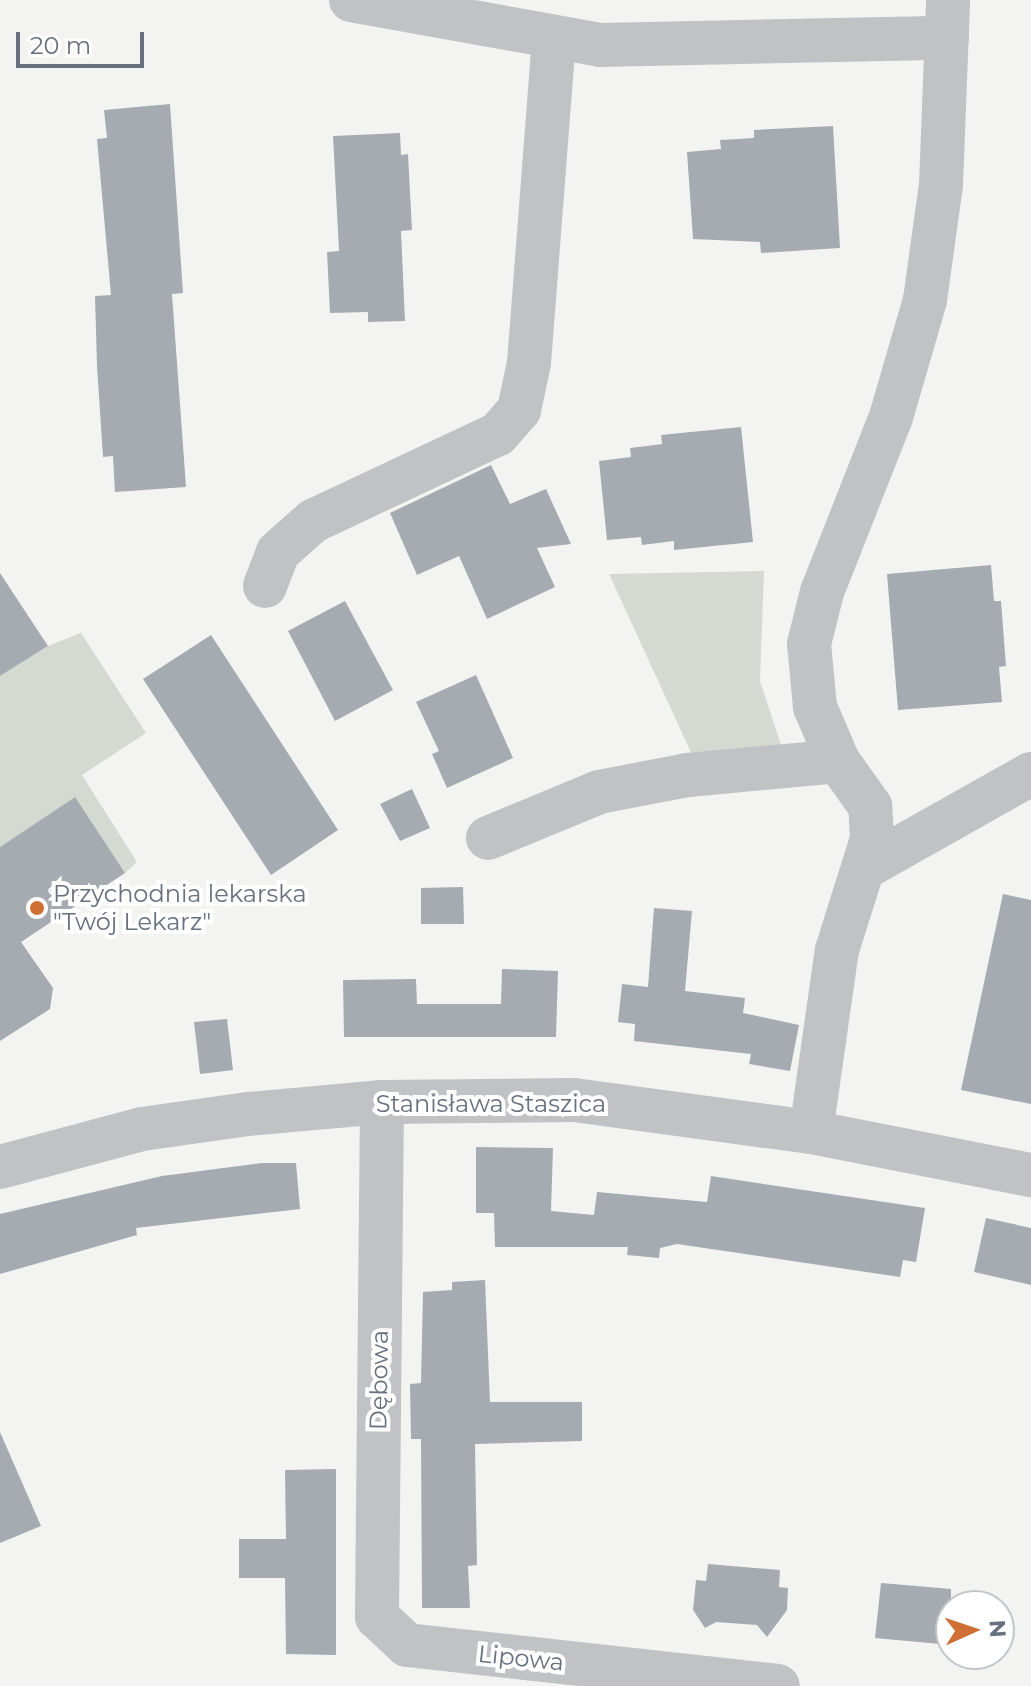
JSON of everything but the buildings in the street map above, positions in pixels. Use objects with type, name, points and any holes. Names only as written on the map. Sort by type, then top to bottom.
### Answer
[{"type":"street","points":[[351,0],[554,39],[662,45],[948,19],[941,185],[925,300],[886,432],[811,630],[815,707],[838,761],[870,806],[872,839],[837,950],[811,1132]]},
{"type":"street","points":[[265,586],[278,552],[313,521],[498,434],[519,410],[529,363],[554,39]]},
{"type":"street","points":[[488,838],[599,792],[688,775],[838,761]]},
{"type":"street","points":[[864,868],[1031,774]]},
{"type":"street","name":"Stanisława Staszica","points":[[0,1167],[142,1129],[382,1102],[574,1100],[811,1132],[1031,1175]]},
{"type":"street","name":"Dębowa","points":[[382,1102],[377,1617],[407,1645]]},
{"type":"street","name":"Lipowa","points":[[407,1645],[778,1686]]},
{"type":"shaded area","points":[[764,571],[760,681],[783,751],[694,759],[609,574]]},
{"type":"shaded area","points":[[81,633],[146,733],[82,775],[137,862],[125,873],[74,798],[0,847],[0,676],[48,646]]},
{"type":"place","name":"Przychodnia lekarska \"Twój Lekarz\"","points":[[37,908]]}]
